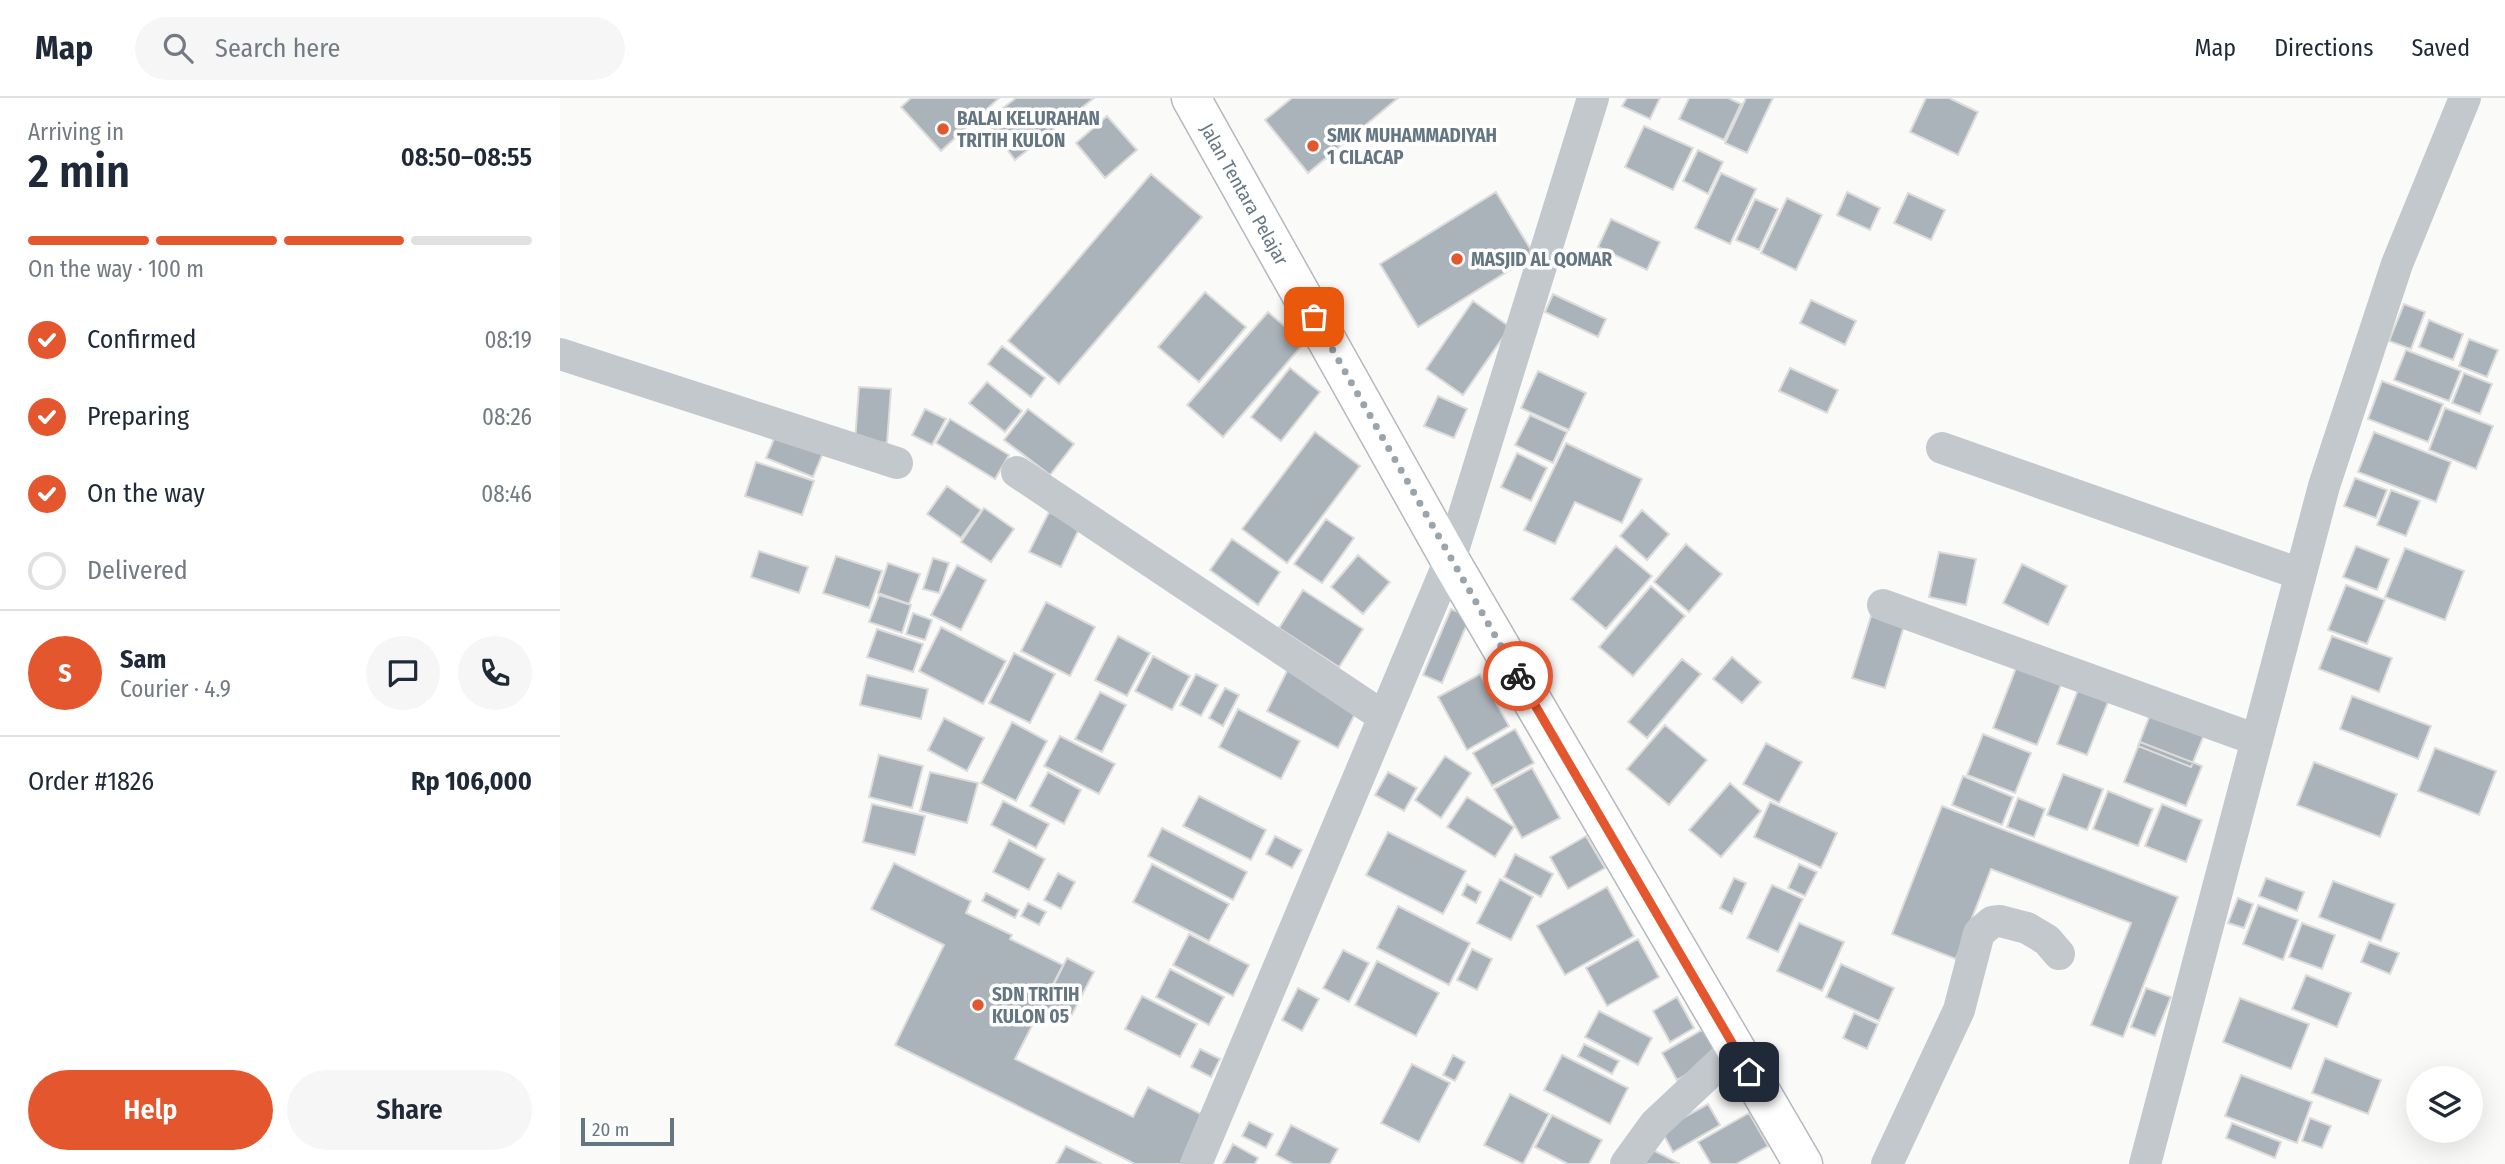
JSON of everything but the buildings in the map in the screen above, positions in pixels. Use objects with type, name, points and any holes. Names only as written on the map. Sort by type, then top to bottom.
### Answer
[{"type":"highway","name":"Jalan Tentara Pelajar","points":[[1191,98],[1450,560],[1803,1164]]},
{"type":"street","points":[[1196,1164],[1450,560],[1593,98]]},
{"type":"street","points":[[2144,1164],[2323,486],[2397,264],[2465,98]]},
{"type":"street","points":[[560,354],[897,463]]},
{"type":"street","points":[[1942,448],[2300,574]]},
{"type":"street","points":[[1017,472],[1384,717]]},
{"type":"street","points":[[1883,605],[2257,740]]},
{"type":"street","points":[[1887,1164],[1959,1010],[1979,933],[1992,922],[2000,921],[2018,926],[2047,940],[2059,954]]},
{"type":"street","points":[[1626,1164],[1655,1124],[1735,1049]]},
{"type":"way so far","points":[[1314,317],[1518,676]]},
{"type":"place","name":"BALAI KELURAHAN TRITIH KULON","points":[[943,129]]},
{"type":"place","name":"SMK MUHAMMADIYAH 1 CILACAP","points":[[1313,146]]},
{"type":"place","name":"MASJID AL QOMAR","points":[[1457,259]]},
{"type":"place","name":"SDN TRITIH KULON 05","points":[[978,1005]]},
{"type":"route","points":[[1518,676],[1749,1072]]}]
